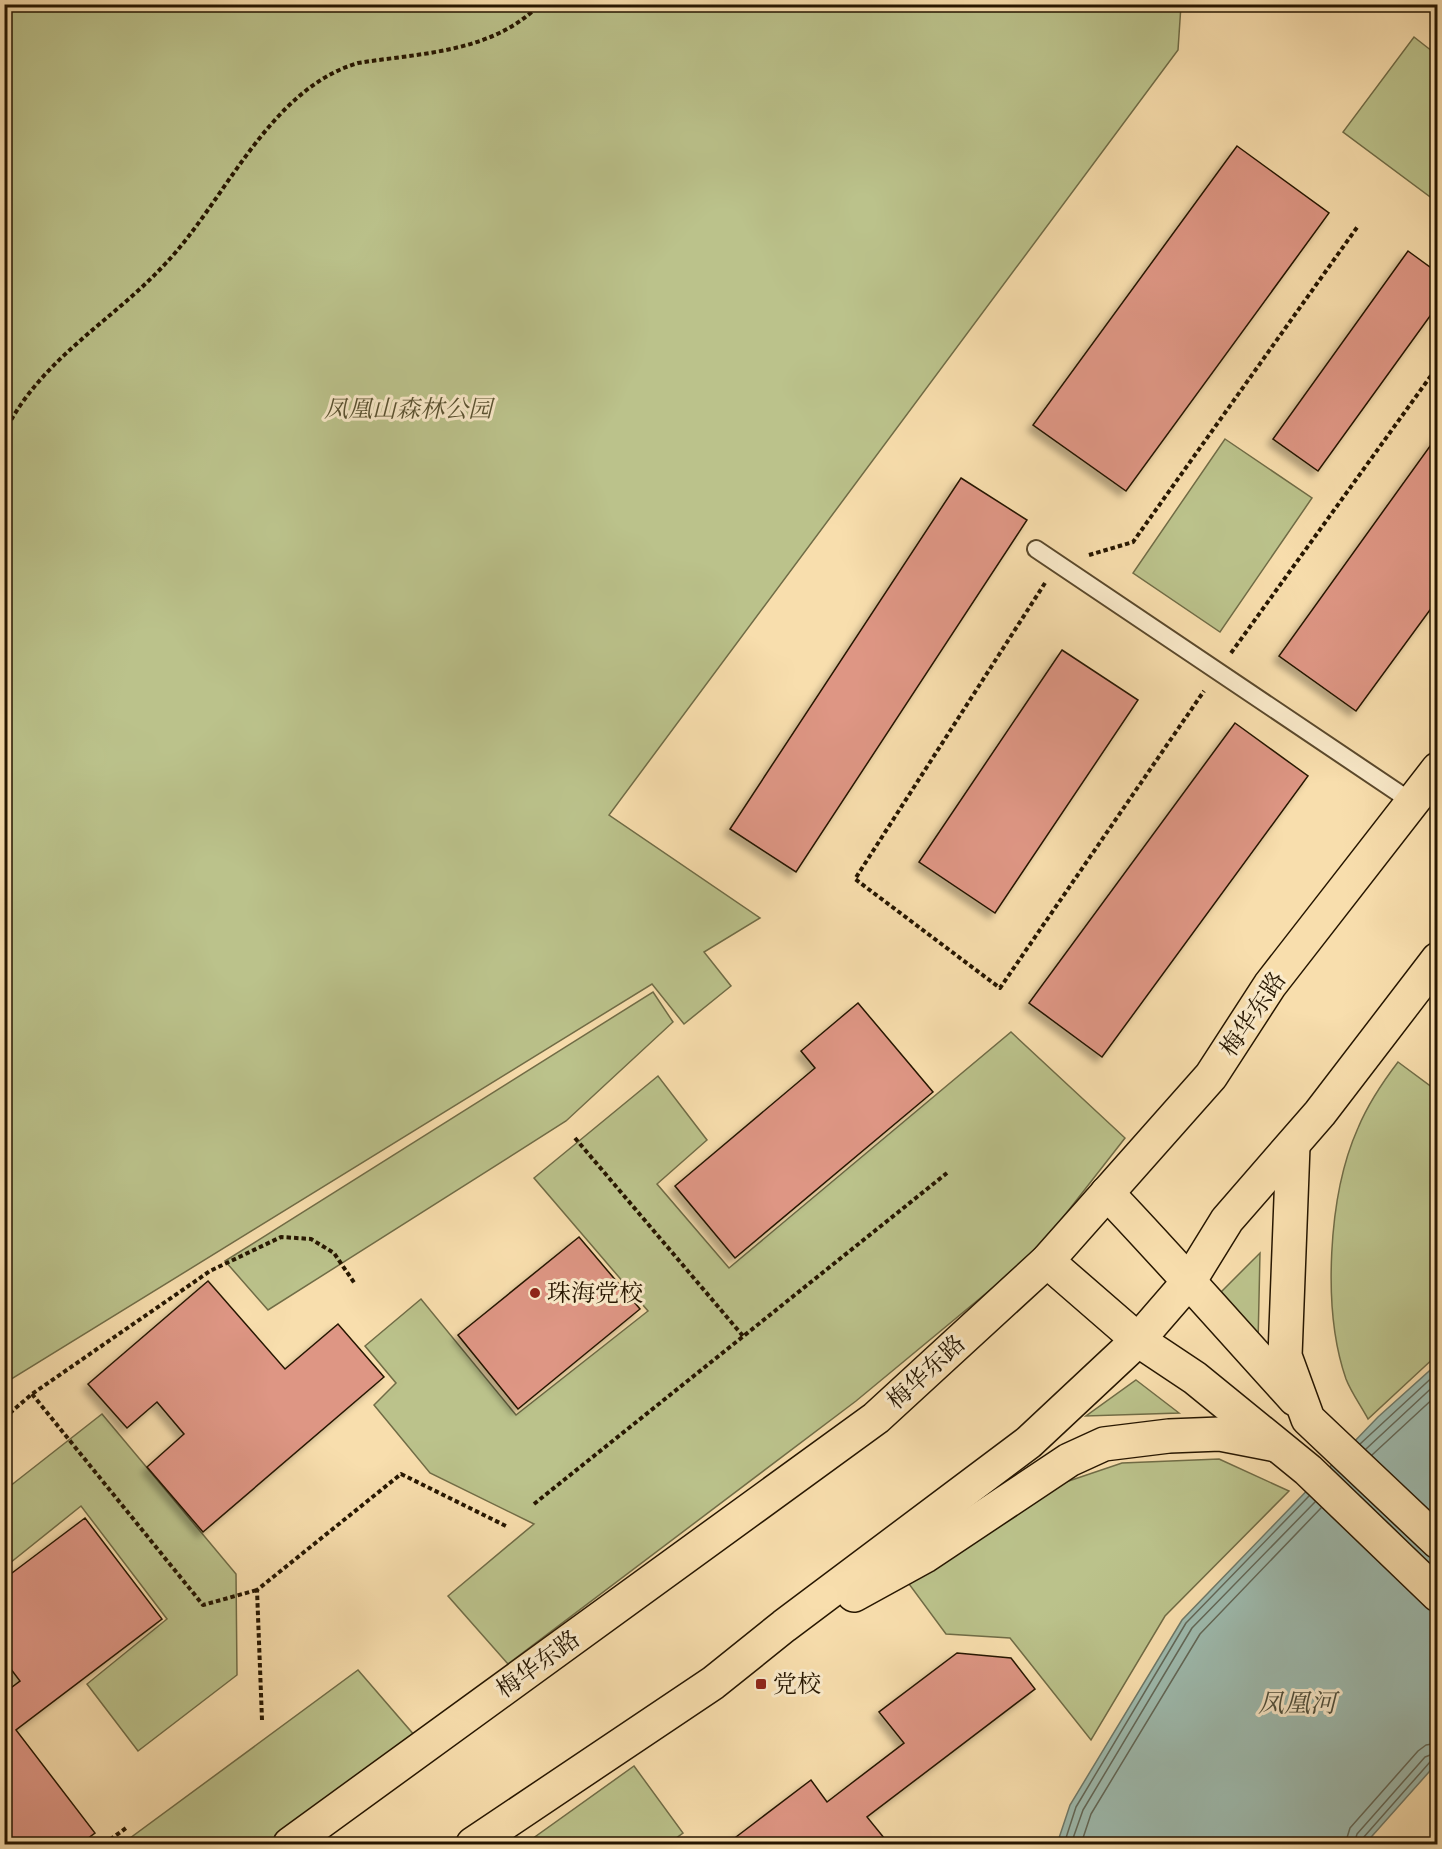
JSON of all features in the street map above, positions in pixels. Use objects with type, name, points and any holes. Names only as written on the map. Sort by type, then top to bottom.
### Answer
[{"type":"main road","name":"梅华东路","points":[[290,1845],[876,1418],[1047,1262],[1211,1076],[1270,985],[1437,769]]},
{"type":"main road","points":[[473,1845],[713,1683],[784,1626],[1029,1442],[1138,1340],[1190,1280],[1227,1220],[1293,1146],[1382,1035],[1437,959]]},
{"type":"main road","points":[[1293,1146],[1285,1356],[1304,1409],[1308,1419],[1437,1542]]},
{"type":"main road","points":[[1107,1193],[1190,1280],[1211,1307],[1304,1409]]},
{"type":"main road","points":[[1047,1262],[1138,1340],[1195,1378],[1308,1470],[1437,1595]]},
{"type":"main road","points":[[784,1626],[866,1590],[926,1556],[1069,1460],[1104,1444],[1169,1436],[1220,1434],[1276,1444]]},
{"type":"lane","points":[[1036,549],[1412,802]]},
{"type":"path","points":[[4,433],[37,384],[62,356],[136,292],[182,247],[237,165],[289,108],[320,79],[338,69],[357,63],[481,42],[507,31],[540,4]]},
{"type":"path","points":[[575,1138],[743,1336]]},
{"type":"path","points":[[534,1503],[947,1173]]},
{"type":"path","points":[[4,1418],[32,1394],[210,1271],[281,1237],[311,1239],[333,1253],[356,1284]]},
{"type":"path","points":[[32,1394],[203,1605],[257,1590],[401,1474],[506,1526]]},
{"type":"path","points":[[257,1590],[262,1720]]},
{"type":"path","points":[[104,1845],[126,1828]]},
{"type":"green space","name":"凤凰山森林公园","points":[[5,4],[1181,5],[1178,50],[609,815],[760,918],[704,952],[731,986],[684,1024],[652,984],[5,1383]]},
{"type":"green space","points":[[1414,37],[1437,55],[1437,202],[1343,132]]},
{"type":"green space","points":[[1225,439],[1312,498],[1220,632],[1133,573]]},
{"type":"green space","points":[[653,992],[673,1022],[566,1121],[268,1310],[225,1261]]},
{"type":"green space","points":[[1011,1032],[1125,1138],[1036,1252],[856,1401],[508,1664],[448,1596],[534,1524],[430,1473],[374,1405],[396,1383],[365,1346],[421,1299],[516,1415],[648,1311],[534,1178],[658,1076],[707,1140],[657,1184],[729,1268]]},
{"type":"green space","points":[[1398,1062],[1437,1091],[1437,1355],[1368,1419],[1348,1384],[1338,1351],[1331,1287],[1332,1253],[1340,1186],[1348,1155],[1366,1111]]},
{"type":"green space","points":[[1260,1253],[1258,1344],[1219,1294]]},
{"type":"green space","points":[[1136,1380],[1179,1413],[1086,1416]]},
{"type":"green space","points":[[102,1414],[236,1574],[237,1675],[138,1751],[87,1684],[167,1619],[81,1506],[5,1567],[5,1490]]},
{"type":"green space","points":[[1219,1459],[1289,1491],[1165,1616],[1091,1740],[1010,1638],[946,1634],[909,1584],[1054,1486],[1122,1463]]},
{"type":"green space","points":[[358,1670],[415,1736],[270,1844],[122,1844]]},
{"type":"green space","points":[[634,1766],[683,1833],[668,1844],[525,1844]]},
{"type":"water","name":"凤凰河","points":[[1437,1364],[1437,1763],[1365,1844],[1057,1844],[1070,1805],[1182,1620],[1378,1417]]},
{"type":"building","points":[[1237,146],[1329,213],[1126,491],[1033,425]]},
{"type":"building","points":[[1408,251],[1438,273],[1438,305],[1318,471],[1273,439]]},
{"type":"building","points":[[1438,435],[1438,599],[1356,711],[1279,656]]},
{"type":"building","points":[[961,478],[1027,520],[796,872],[730,829]]},
{"type":"building","points":[[1062,650],[1138,700],[995,913],[919,862]]},
{"type":"building","points":[[1235,723],[1308,776],[1102,1057],[1029,1003]]},
{"type":"building","points":[[858,1003],[933,1092],[735,1258],[675,1186],[815,1068],[801,1051]]},
{"type":"building","points":[[579,1237],[640,1309],[518,1409],[458,1335]]},
{"type":"building","points":[[208,1281],[285,1369],[338,1324],[384,1377],[203,1532],[147,1467],[184,1434],[157,1402],[127,1428],[88,1384]]},
{"type":"building","points":[[85,1518],[162,1619],[16,1730],[95,1833],[80,1844],[4,1844],[4,1693],[20,1681],[4,1660],[4,1579]]},
{"type":"building","points":[[957,1653],[1011,1658],[1035,1689],[867,1817],[889,1844],[742,1844],[736,1837],[811,1780],[827,1802],[904,1743],[879,1712]]},
{"type":"place","name":"珠海党校","points":[[535,1293]]},
{"type":"place","name":"党校","points":[[761,1684]]}]
